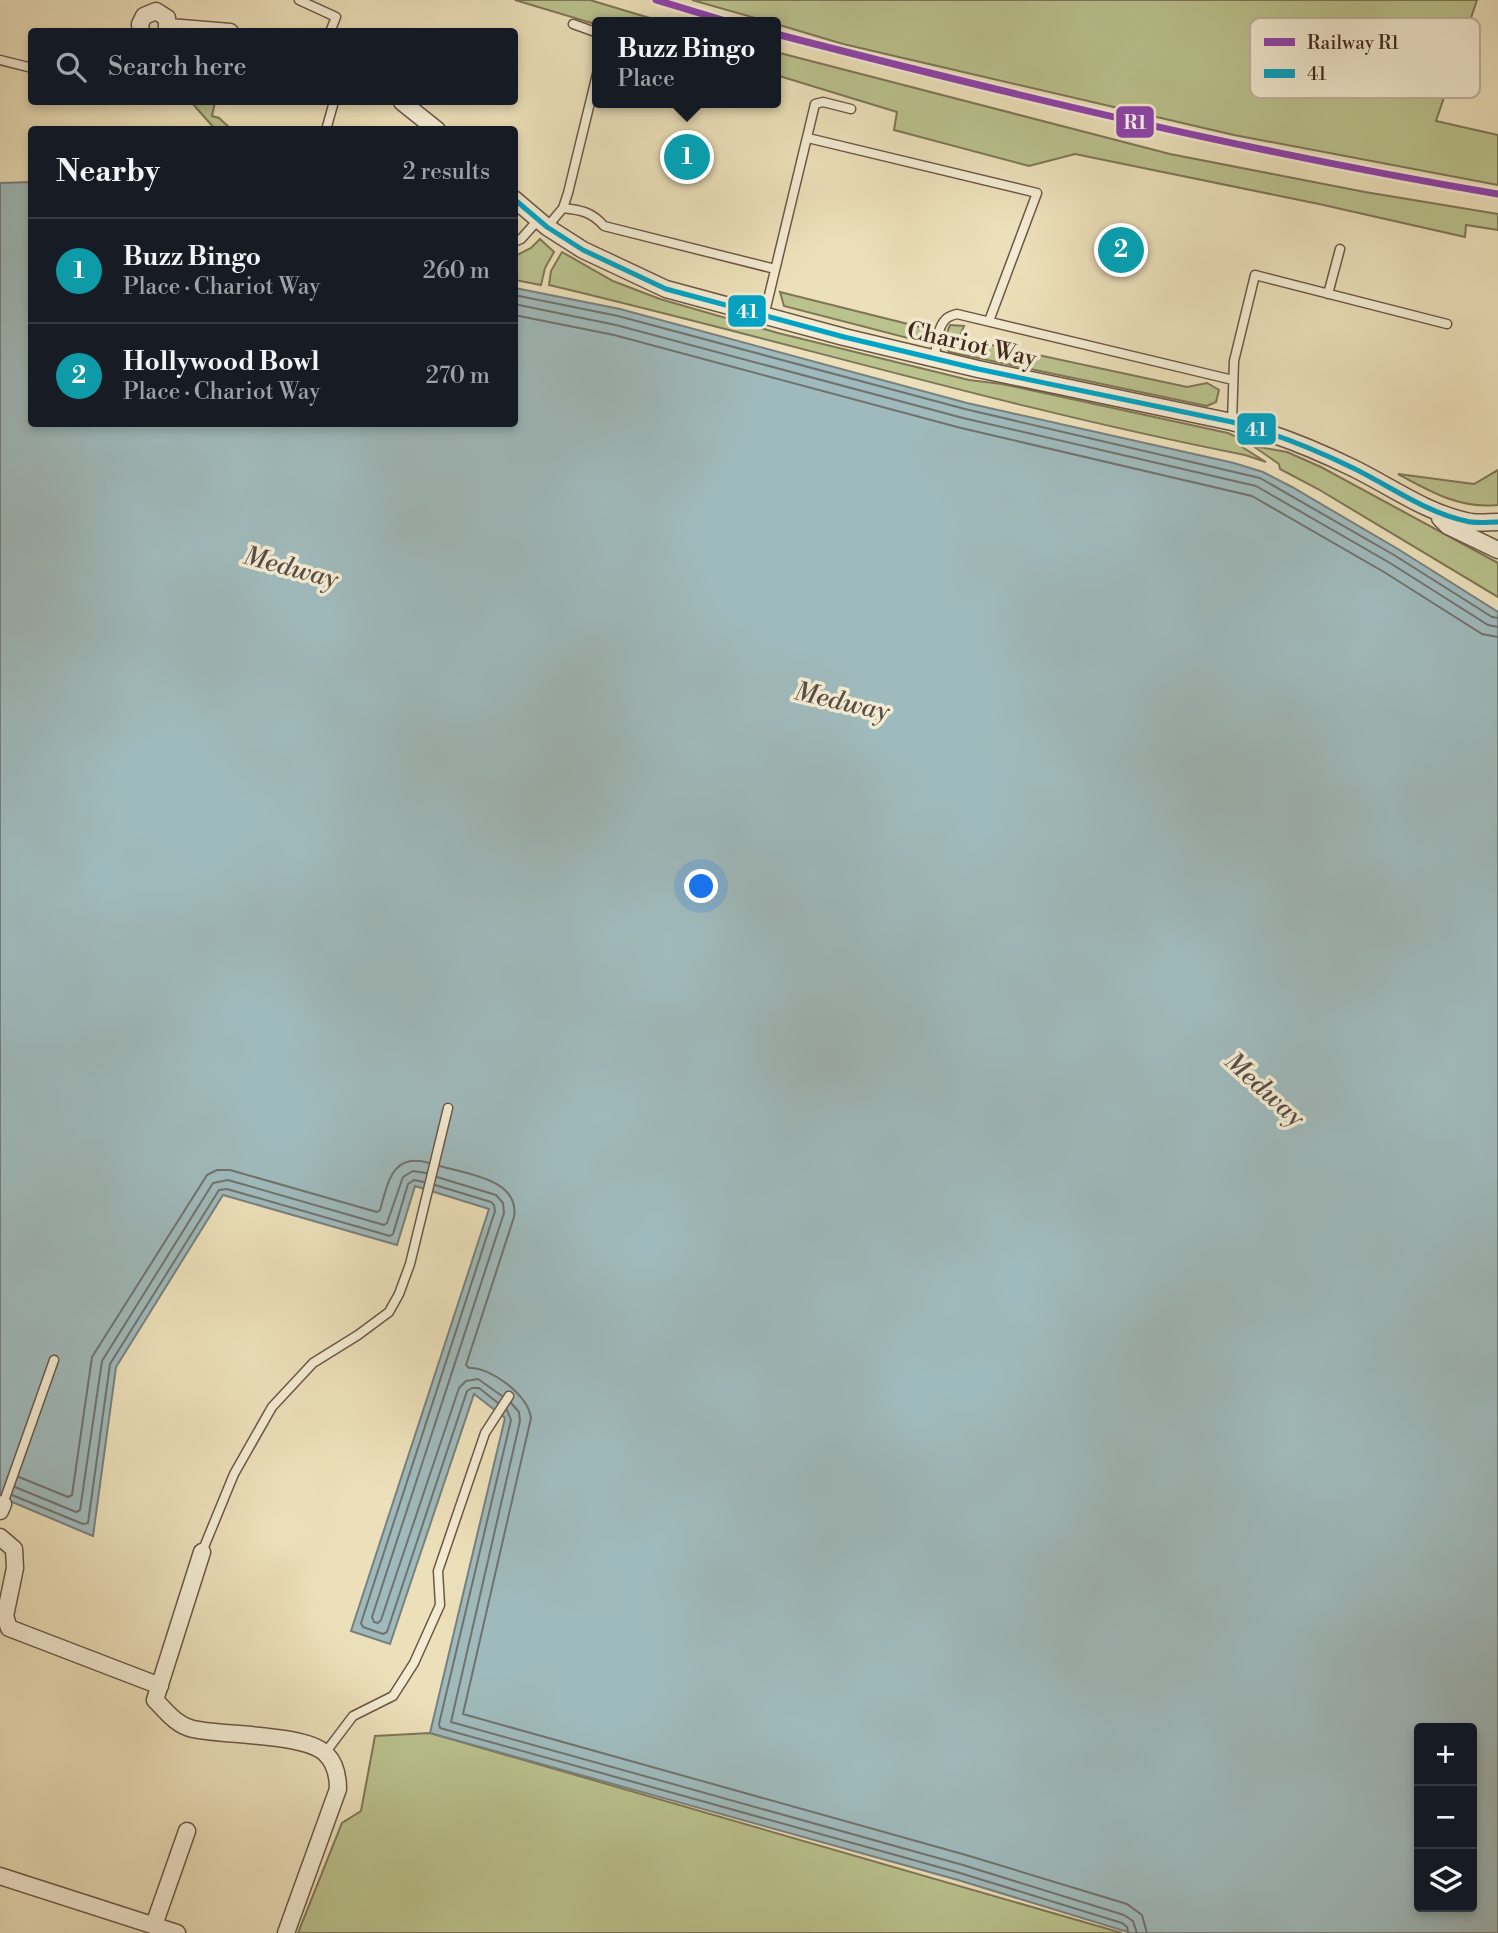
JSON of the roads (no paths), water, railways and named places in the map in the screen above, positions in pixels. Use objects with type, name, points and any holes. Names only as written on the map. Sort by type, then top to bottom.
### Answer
[{"type":"street","points":[[140,28],[144,16],[155,5],[164,15],[168,28]]},
{"type":"street","points":[[406,105],[432,126]]},
{"type":"street","name":"Chariot Way","points":[[518,202],[583,250],[666,289],[935,359],[1232,422],[1302,444],[1430,509]]},
{"type":"street","points":[[1430,509],[1467,522],[1498,522]]},
{"type":"street","points":[[1430,509],[1448,526],[1498,550]]},
{"type":"street","points":[[0,1537],[14,1549],[15,1567],[5,1616],[9,1628],[160,1686]]},
{"type":"street","points":[[202,1552],[155,1700],[174,1720],[191,1729],[269,1737],[303,1744],[325,1754],[338,1776],[338,1789],[286,1933]]},
{"type":"street","points":[[154,1926],[187,1831]]},
{"type":"street","points":[[0,1875],[177,1933]]},
{"type":"lane","points":[[299,0],[337,17],[332,28]]},
{"type":"lane","points":[[573,24],[592,31]]},
{"type":"lane","points":[[0,60],[28,67]]},
{"type":"lane","points":[[518,240],[563,208],[592,94]]},
{"type":"lane","points":[[764,316],[815,104],[823,102],[851,109]]},
{"type":"lane","points":[[327,126],[333,105]]},
{"type":"lane","points":[[808,138],[1037,193],[989,321]]},
{"type":"lane","points":[[563,208],[594,215],[604,226],[775,269]]},
{"type":"lane","points":[[1328,294],[1340,249]]},
{"type":"lane","points":[[1232,422],[1233,380],[1239,332],[1255,275],[1447,324]]},
{"type":"lane","points":[[935,359],[936,343],[946,318],[957,314],[1233,380]]},
{"type":"lane","points":[[202,1552],[234,1474],[272,1407],[313,1363],[389,1312],[399,1294],[410,1264],[448,1108]]},
{"type":"lane","points":[[1,1508],[54,1360]]},
{"type":"lane","points":[[325,1754],[353,1716],[393,1696],[414,1663],[440,1605],[438,1571],[485,1433],[509,1396]]},
{"type":"water","name":"Medway","points":[[28,182],[28,427],[518,427],[518,289],[620,309],[967,403],[1234,463],[1263,472],[1398,549],[1498,612],[1498,1933],[1131,1933],[958,1880],[430,1733],[505,1418],[474,1394],[390,1644],[351,1631],[489,1209],[415,1186],[397,1245],[223,1195],[116,1367],[93,1536],[0,1497],[0,183]]},
{"type":"rail line","name":"R1","points":[[656,0],[712,17]]},
{"type":"rail line","name":"R1","points":[[781,35],[1226,142],[1498,194]]},
{"type":"place","name":"Buzz Bingo","points":[[687,157]]},
{"type":"place","name":"Hollywood Bowl","points":[[1121,250]]}]
